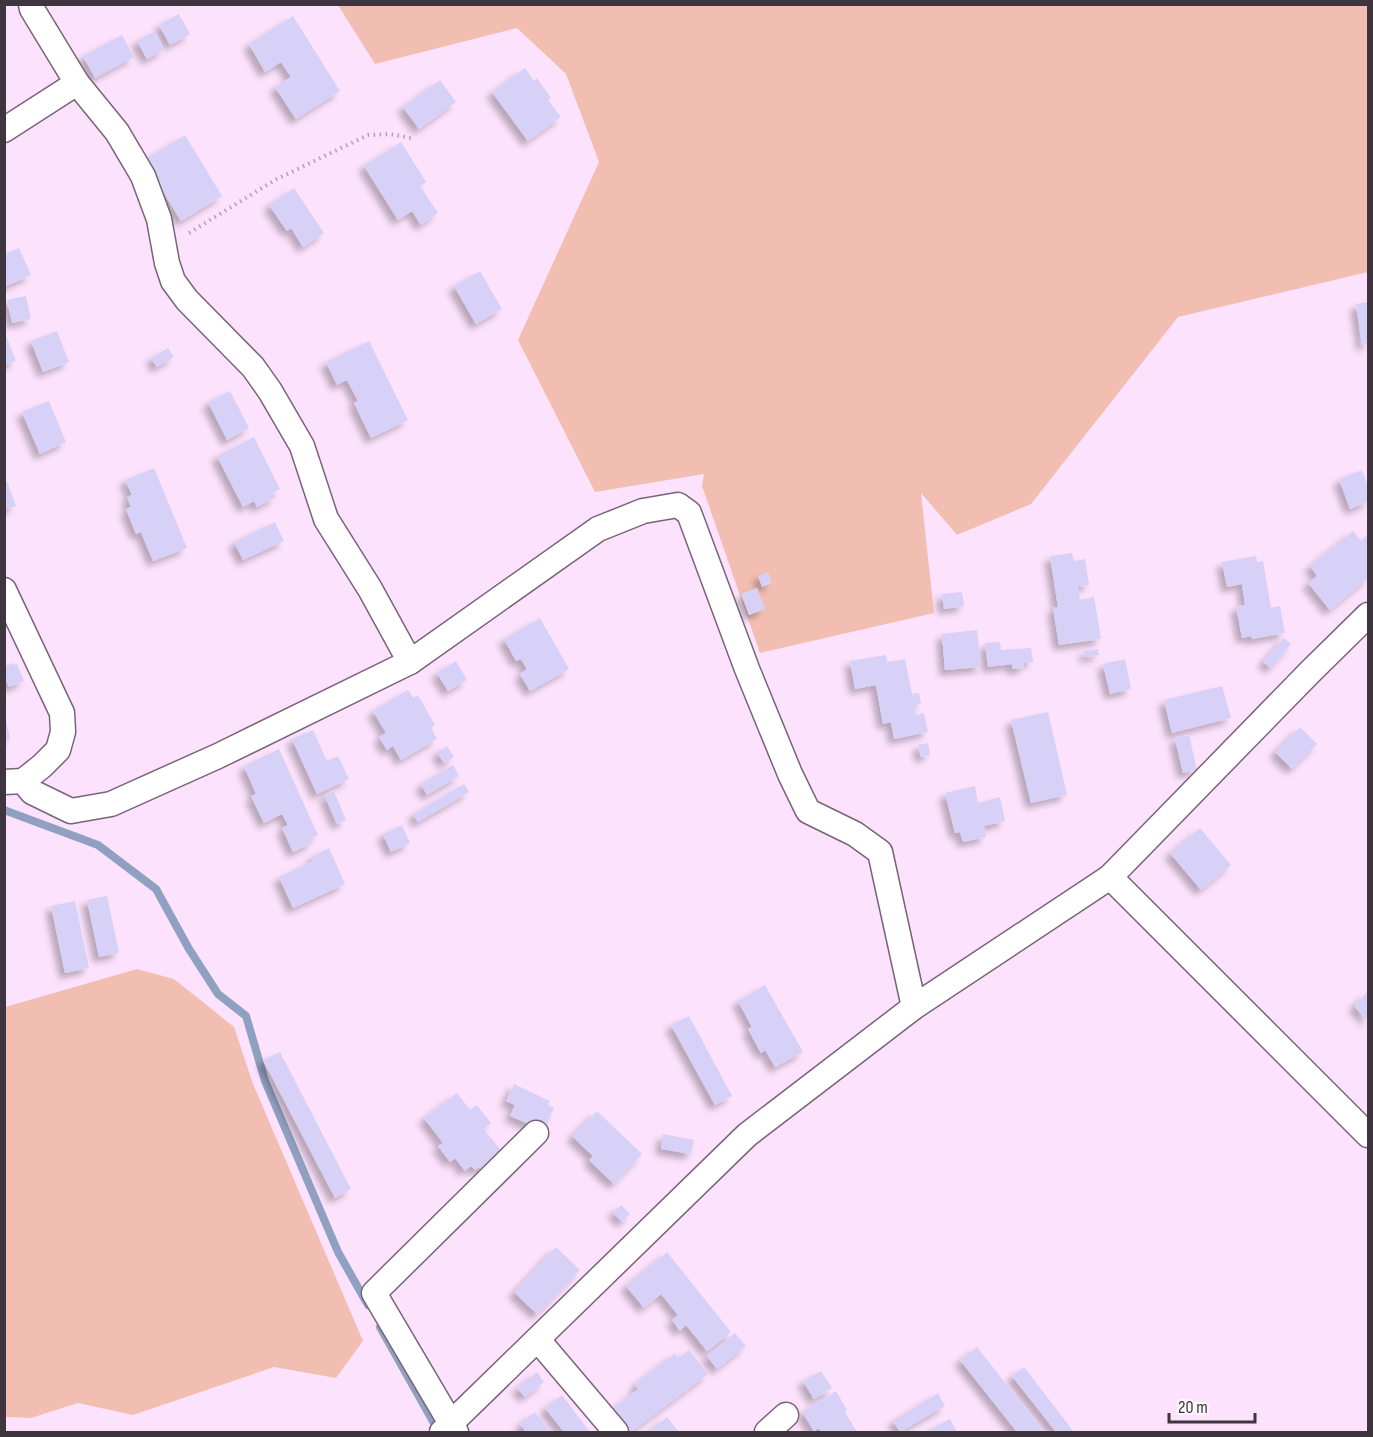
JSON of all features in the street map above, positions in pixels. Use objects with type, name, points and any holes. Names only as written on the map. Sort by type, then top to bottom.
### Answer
[{"type":"street","points":[[31,4],[77,82],[117,132],[143,176],[159,219],[173,281],[187,300],[254,367],[270,391],[302,446],[326,519],[370,589],[410,663]]},
{"type":"street","points":[[4,129],[77,82]]},
{"type":"street","points":[[14,781],[71,811],[111,804],[218,756],[410,663],[598,529],[644,511],[678,505],[689,513],[747,669],[790,774],[808,811],[855,834],[880,852],[914,1007]]},
{"type":"street","points":[[4,590],[62,713],[63,732],[58,750],[42,766],[14,781]]},
{"type":"street","points":[[536,1133],[374,1293],[450,1429],[747,1135],[914,1007],[1110,877],[1368,615]]},
{"type":"street","points":[[1110,877],[1368,1135]]},
{"type":"street","points":[[538,1340],[616,1432]]},
{"type":"street","points":[[767,1432],[786,1415]]},
{"type":"path","points":[[166,246],[275,180],[368,135],[389,134],[411,138]]},
{"type":"shaded area","points":[[338,5],[1368,5],[1368,272],[1178,317],[1031,504],[957,535],[921,493],[934,613],[760,653],[702,486],[704,474],[595,492],[518,340],[599,162],[566,74],[517,28],[375,64]]},
{"type":"shaded area","points":[[137,969],[174,979],[234,1027],[253,1084],[363,1341],[336,1378],[274,1367],[133,1415],[78,1403],[31,1418],[5,1417],[5,1007]]},
{"type":"building","points":[[179,14],[190,34],[170,45],[159,25]]},
{"type":"building","points":[[293,16],[340,91],[296,119],[275,87],[291,77],[281,62],[265,72],[249,44]]},
{"type":"building","points":[[155,31],[164,50],[147,59],[137,41]]},
{"type":"building","points":[[122,35],[134,57],[95,78],[83,56]]},
{"type":"building","points":[[525,68],[534,81],[537,78],[551,98],[548,100],[561,117],[528,141],[492,92]]},
{"type":"building","points":[[440,80],[456,102],[419,129],[403,107]]},
{"type":"building","points":[[185,135],[222,196],[181,221],[144,160]]},
{"type":"building","points":[[401,142],[426,182],[420,186],[438,213],[421,225],[412,211],[398,220],[364,166]]},
{"type":"building","points":[[294,188],[324,233],[303,247],[291,228],[287,231],[269,205]]},
{"type":"building","points":[[19,248],[31,275],[4,287],[4,255]]},
{"type":"building","points":[[480,271],[502,309],[476,324],[454,286]]},
{"type":"building","points":[[26,296],[31,319],[12,323],[7,300]]},
{"type":"building","points":[[1368,302],[1368,344],[1362,345],[1356,304]]},
{"type":"building","points":[[4,330],[16,361],[4,365]]},
{"type":"building","points":[[57,331],[69,362],[43,372],[31,341]]},
{"type":"building","points":[[369,341],[408,420],[371,438],[354,403],[358,401],[347,380],[337,385],[326,362]]},
{"type":"building","points":[[168,348],[174,357],[157,367],[151,358]]},
{"type":"building","points":[[230,391],[249,428],[227,440],[208,402]]},
{"type":"building","points":[[49,401],[66,442],[40,454],[22,412]]},
{"type":"building","points":[[254,437],[280,489],[273,492],[276,497],[257,507],[254,501],[243,507],[217,456]]},
{"type":"building","points":[[154,468],[187,548],[153,561],[141,532],[136,534],[126,509],[131,507],[127,497],[132,495],[125,480]]},
{"type":"building","points":[[1362,470],[1368,486],[1368,502],[1350,509],[1339,479]]},
{"type":"building","points":[[7,481],[16,506],[4,510],[4,482]]},
{"type":"building","points":[[275,522],[284,541],[243,560],[234,542]]},
{"type":"building","points":[[1353,531],[1361,541],[1368,534],[1368,578],[1330,610],[1308,583],[1317,576],[1310,566]]},
{"type":"building","points":[[1072,553],[1074,561],[1085,559],[1089,585],[1078,587],[1080,600],[1094,597],[1101,639],[1059,645],[1053,608],[1058,607],[1050,556]]},
{"type":"building","points":[[1256,556],[1257,562],[1263,561],[1271,608],[1280,606],[1285,633],[1252,639],[1251,636],[1242,638],[1236,606],[1245,605],[1242,584],[1227,587],[1222,562]]},
{"type":"building","points":[[768,572],[772,583],[762,587],[758,576]]},
{"type":"building","points":[[757,588],[765,609],[749,615],[741,594]]},
{"type":"building","points":[[962,592],[964,606],[944,609],[942,594]]},
{"type":"building","points":[[540,618],[569,669],[530,691],[520,674],[527,669],[521,659],[516,661],[504,639]]},
{"type":"building","points":[[977,630],[981,667],[945,670],[942,634]]},
{"type":"building","points":[[1284,638],[1291,644],[1271,668],[1263,662]]},
{"type":"building","points":[[1000,642],[1001,650],[1031,648],[1033,662],[1024,663],[1024,668],[1012,669],[1012,664],[988,667],[985,643]]},
{"type":"building","points":[[1098,649],[1099,655],[1085,657],[1084,651]]},
{"type":"building","points":[[886,655],[887,662],[905,659],[912,694],[919,693],[921,704],[914,705],[916,715],[924,713],[928,732],[894,739],[891,722],[883,724],[876,685],[855,689],[850,661]]},
{"type":"building","points":[[1125,659],[1131,689],[1110,694],[1103,664]]},
{"type":"building","points":[[456,661],[467,680],[448,691],[437,673]]},
{"type":"building","points":[[17,664],[24,681],[9,687],[4,676],[4,666]]},
{"type":"building","points":[[1222,686],[1231,718],[1172,733],[1164,700]]},
{"type":"building","points":[[408,690],[413,698],[418,695],[435,725],[431,728],[437,739],[401,760],[393,746],[387,750],[379,737],[386,733],[373,711]]},
{"type":"building","points":[[1048,712],[1067,795],[1031,803],[1011,720]]},
{"type":"building","points":[[6,720],[10,740],[4,741],[4,721]]},
{"type":"building","points":[[1300,727],[1317,744],[1292,769],[1275,752]]},
{"type":"building","points":[[313,730],[327,761],[338,756],[349,779],[317,794],[292,739]]},
{"type":"building","points":[[1189,735],[1197,770],[1183,773],[1175,738]]},
{"type":"building","points":[[928,743],[930,755],[921,757],[918,745]]},
{"type":"building","points":[[447,746],[454,757],[444,763],[437,752]]},
{"type":"building","points":[[279,749],[318,835],[310,838],[312,843],[293,852],[282,828],[288,825],[282,814],[264,823],[251,796],[256,794],[244,766]]},
{"type":"building","points":[[453,765],[459,776],[427,795],[421,784]]},
{"type":"building","points":[[464,784],[469,792],[418,822],[413,814]]},
{"type":"building","points":[[975,786],[978,803],[1000,797],[1005,821],[984,826],[986,837],[963,842],[960,832],[955,833],[945,793]]},
{"type":"building","points":[[334,791],[346,820],[337,824],[325,796]]},
{"type":"building","points":[[402,825],[410,843],[391,852],[383,834]]},
{"type":"building","points":[[1200,828],[1231,865],[1201,890],[1170,853]]},
{"type":"building","points":[[329,848],[345,884],[293,908],[279,877],[313,861],[311,857]]},
{"type":"building","points":[[107,896],[119,953],[99,957],[87,900]]},
{"type":"building","points":[[75,901],[89,968],[65,973],[51,906]]},
{"type":"building","points":[[765,985],[803,1052],[775,1067],[765,1050],[761,1053],[748,1029],[752,1027],[738,1001]]},
{"type":"building","points":[[1368,991],[1368,1021],[1354,1006]]},
{"type":"building","points":[[689,1016],[732,1096],[715,1105],[671,1025]]},
{"type":"building","points":[[280,1052],[351,1189],[335,1198],[263,1060]]},
{"type":"building","points":[[514,1084],[550,1101],[548,1105],[554,1108],[547,1123],[541,1120],[538,1128],[510,1116],[515,1105],[506,1101]]},
{"type":"building","points":[[457,1093],[470,1110],[477,1105],[491,1123],[484,1129],[503,1153],[481,1170],[479,1167],[475,1170],[471,1166],[465,1171],[455,1158],[450,1162],[438,1146],[443,1143],[424,1118]]},
{"type":"building","points":[[597,1111],[642,1154],[614,1184],[589,1160],[593,1156],[572,1136]]},
{"type":"building","points":[[663,1134],[694,1140],[691,1154],[661,1149]]},
{"type":"building","points":[[621,1205],[630,1214],[623,1222],[613,1213]]},
{"type":"building","points":[[556,1247],[580,1270],[537,1314],[514,1292]]},
{"type":"building","points":[[667,1252],[731,1332],[707,1351],[686,1325],[680,1331],[672,1320],[678,1315],[661,1294],[644,1308],[626,1286]]},
{"type":"building","points":[[735,1333],[746,1346],[717,1369],[707,1356]]},
{"type":"building","points":[[977,1347],[1044,1432],[1017,1432],[960,1360]]},
{"type":"building","points":[[689,1350],[708,1374],[631,1432],[612,1409],[638,1389],[635,1384],[675,1353],[678,1358]]},
{"type":"building","points":[[1024,1367],[1074,1432],[1056,1432],[1012,1376]]},
{"type":"building","points":[[821,1371],[832,1388],[814,1399],[803,1381]]},
{"type":"building","points":[[537,1372],[544,1382],[525,1397],[517,1388]]},
{"type":"building","points":[[836,1391],[857,1432],[821,1432],[819,1428],[814,1431],[802,1412]]},
{"type":"building","points":[[938,1393],[945,1406],[900,1432],[893,1421]]},
{"type":"building","points":[[562,1395],[590,1432],[564,1432],[545,1408]]},
{"type":"building","points":[[535,1412],[551,1432],[526,1432],[520,1424]]},
{"type":"building","points":[[667,1417],[678,1431],[649,1432]]},
{"type":"building","points":[[950,1419],[957,1432],[926,1432]]},
{"type":"waterway","points":[[4,810],[98,845],[156,889],[189,949],[218,994],[246,1016],[265,1081],[338,1252],[368,1305]]},
{"type":"waterway","points":[[380,1327],[439,1432]]}]
